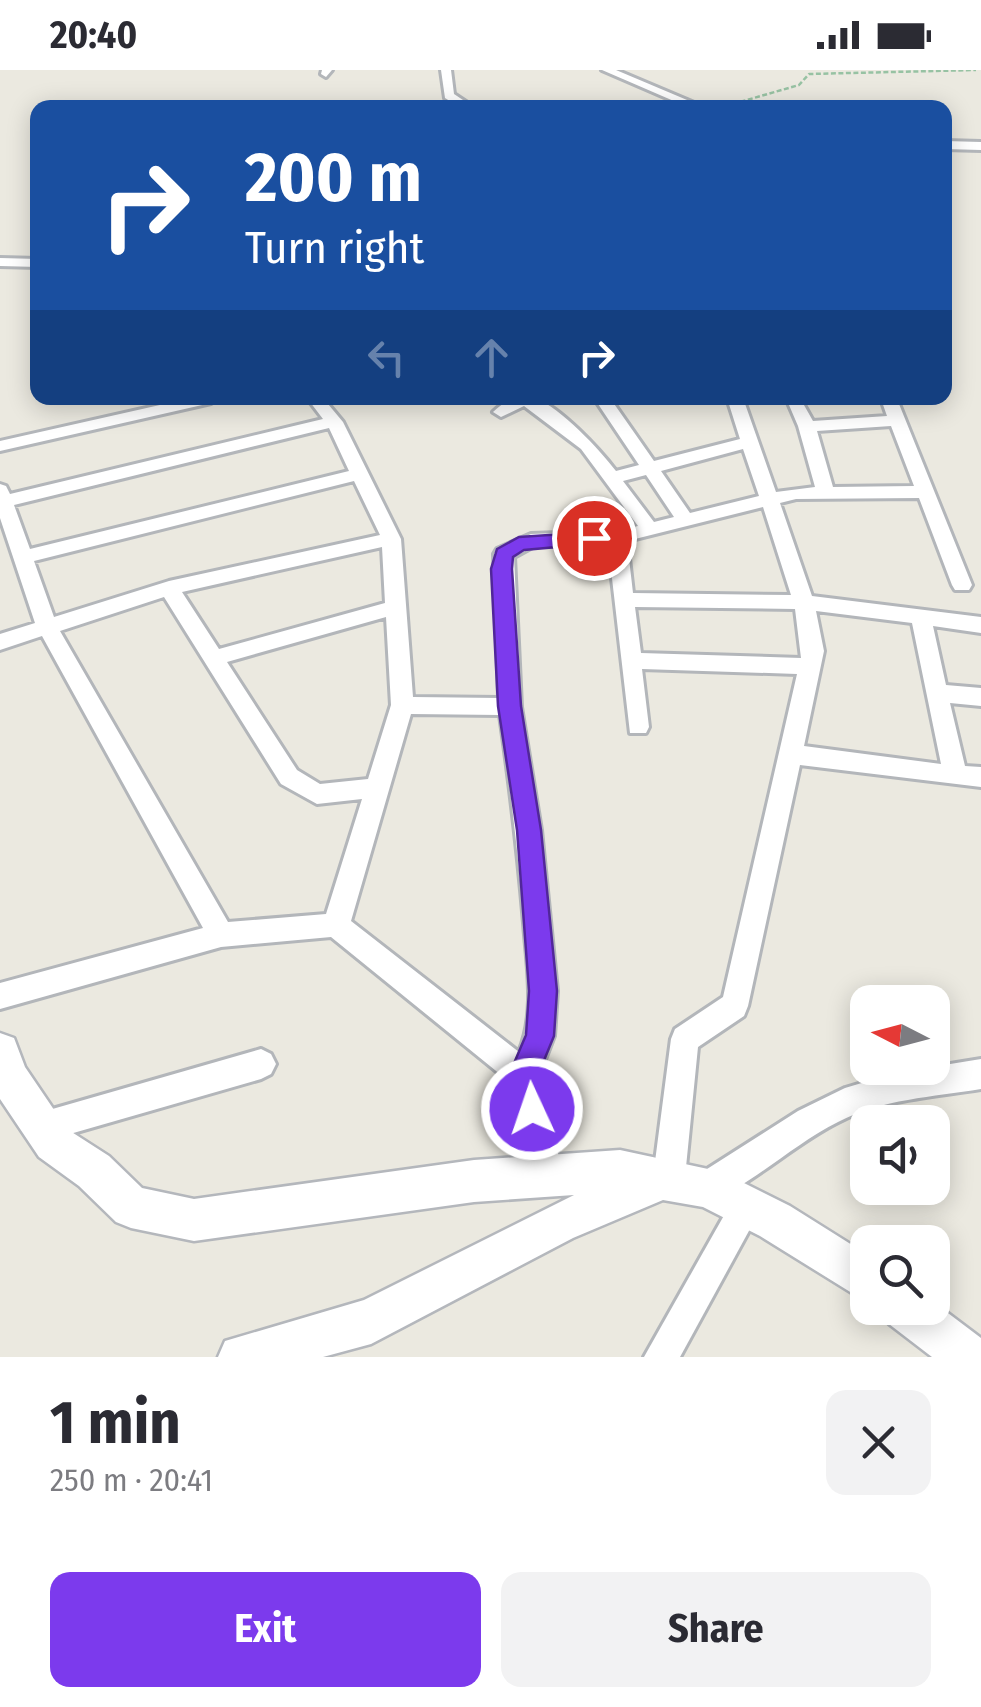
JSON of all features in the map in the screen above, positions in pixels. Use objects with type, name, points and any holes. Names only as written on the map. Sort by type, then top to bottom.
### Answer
[{"type":"main road","points":[[0,1052],[10,1079],[53,1143],[94,1171],[131,1207],[194,1220],[474,1181],[620,1172],[688,1182],[746,1207],[850,1270]]},
{"type":"main road","points":[[241,1357],[371,1321],[558,1223],[688,1182]]},
{"type":"main road","points":[[927,1325],[969,1357]]},
{"type":"street","points":[[446,70],[448,96],[455,100]]},
{"type":"street","points":[[607,70],[681,100]]},
{"type":"street","points":[[952,146],[981,146]]},
{"type":"street","points":[[0,262],[30,263]]},
{"type":"street","points":[[0,446],[181,405]]},
{"type":"street","points":[[321,405],[334,422],[391,539],[402,705],[336,925]]},
{"type":"street","points":[[502,412],[514,405]]},
{"type":"street","points":[[534,405],[587,444],[650,529]]},
{"type":"street","points":[[607,405],[685,519]]},
{"type":"street","points":[[738,405],[804,602],[813,651],[734,1006],[686,1039],[688,1182],[740,1172],[773,1145],[845,1103],[981,1074]]},
{"type":"street","points":[[796,405],[807,426],[826,494]]},
{"type":"street","points":[[891,405],[962,585]]},
{"type":"street","points":[[807,426],[898,421]]},
{"type":"street","points":[[221,935],[46,625],[1,498],[334,422]]},
{"type":"street","points":[[612,478],[752,441]]},
{"type":"street","points":[[22,556],[360,474]]},
{"type":"street","points":[[548,1178],[524,1075],[540,1036],[543,991],[529,830],[510,706],[504,554],[530,540],[617,537],[796,493],[925,492]]},
{"type":"street","points":[[617,537],[638,727]]},
{"type":"street","points":[[0,642],[170,588],[391,539]]},
{"type":"street","points":[[170,588],[289,776],[304,790],[332,795],[377,788]]},
{"type":"street","points":[[625,600],[804,602],[981,625]]},
{"type":"street","points":[[214,658],[396,607]]},
{"type":"street","points":[[922,617],[955,774]]},
{"type":"street","points":[[632,661],[808,666]]},
{"type":"street","points":[[937,693],[981,698]]},
{"type":"street","points":[[402,705],[510,706]]},
{"type":"street","points":[[790,754],[981,777]]},
{"type":"street","points":[[0,996],[221,935],[336,925],[524,1075]]},
{"type":"street","points":[[42,1127],[261,1064]]},
{"type":"street","points":[[661,1357],[746,1207]]},
{"type":"street","points":[[347,1357],[371,1321]]},
{"type":"path","points":[[747,100],[799,85],[806,74],[976,70]]},
{"type":"route","points":[[532,1109],[524,1075],[540,1036],[543,991],[529,830],[510,706],[502,569],[504,554],[530,540],[594,538]]}]
